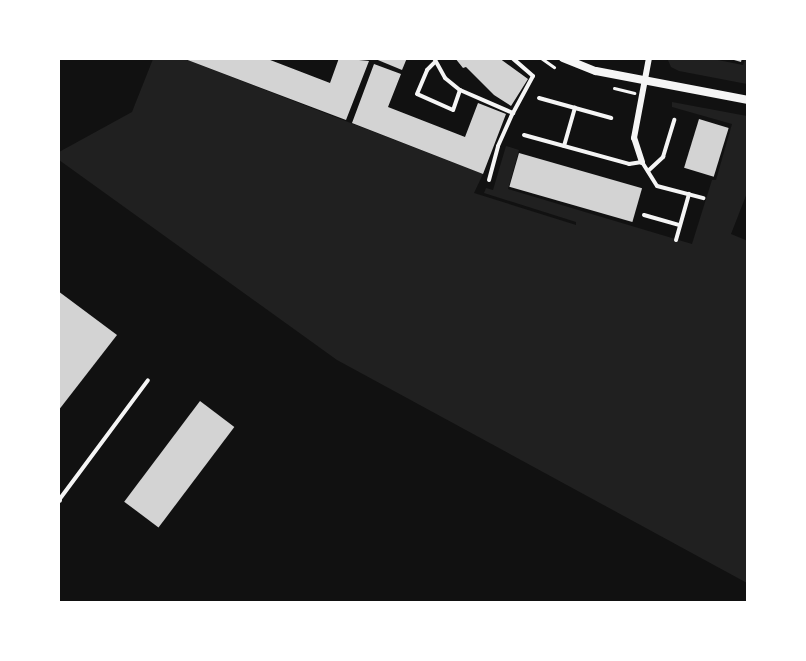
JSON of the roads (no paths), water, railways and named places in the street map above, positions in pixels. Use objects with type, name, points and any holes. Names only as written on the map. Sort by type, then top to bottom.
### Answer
[{"type":"street","points":[[563,58],[596,71],[747,100]]},
{"type":"street","points":[[642,162],[634,138],[649,58]]},
{"type":"lane","points":[[489,180],[498,146],[533,76],[512,58]]},
{"type":"lane","points":[[460,90],[453,110],[417,94],[427,70],[434,61],[445,78],[460,90],[513,113]]},
{"type":"lane","points":[[539,98],[611,118]]},
{"type":"lane","points":[[564,146],[575,108]]},
{"type":"lane","points":[[648,171],[663,157],[674,120]]},
{"type":"lane","points":[[524,135],[629,164],[642,162],[657,186],[703,198]]},
{"type":"lane","points":[[676,240],[689,194]]},
{"type":"lane","points":[[644,215],[680,225]]},
{"type":"lane","points":[[59,500],[148,380]]}]
